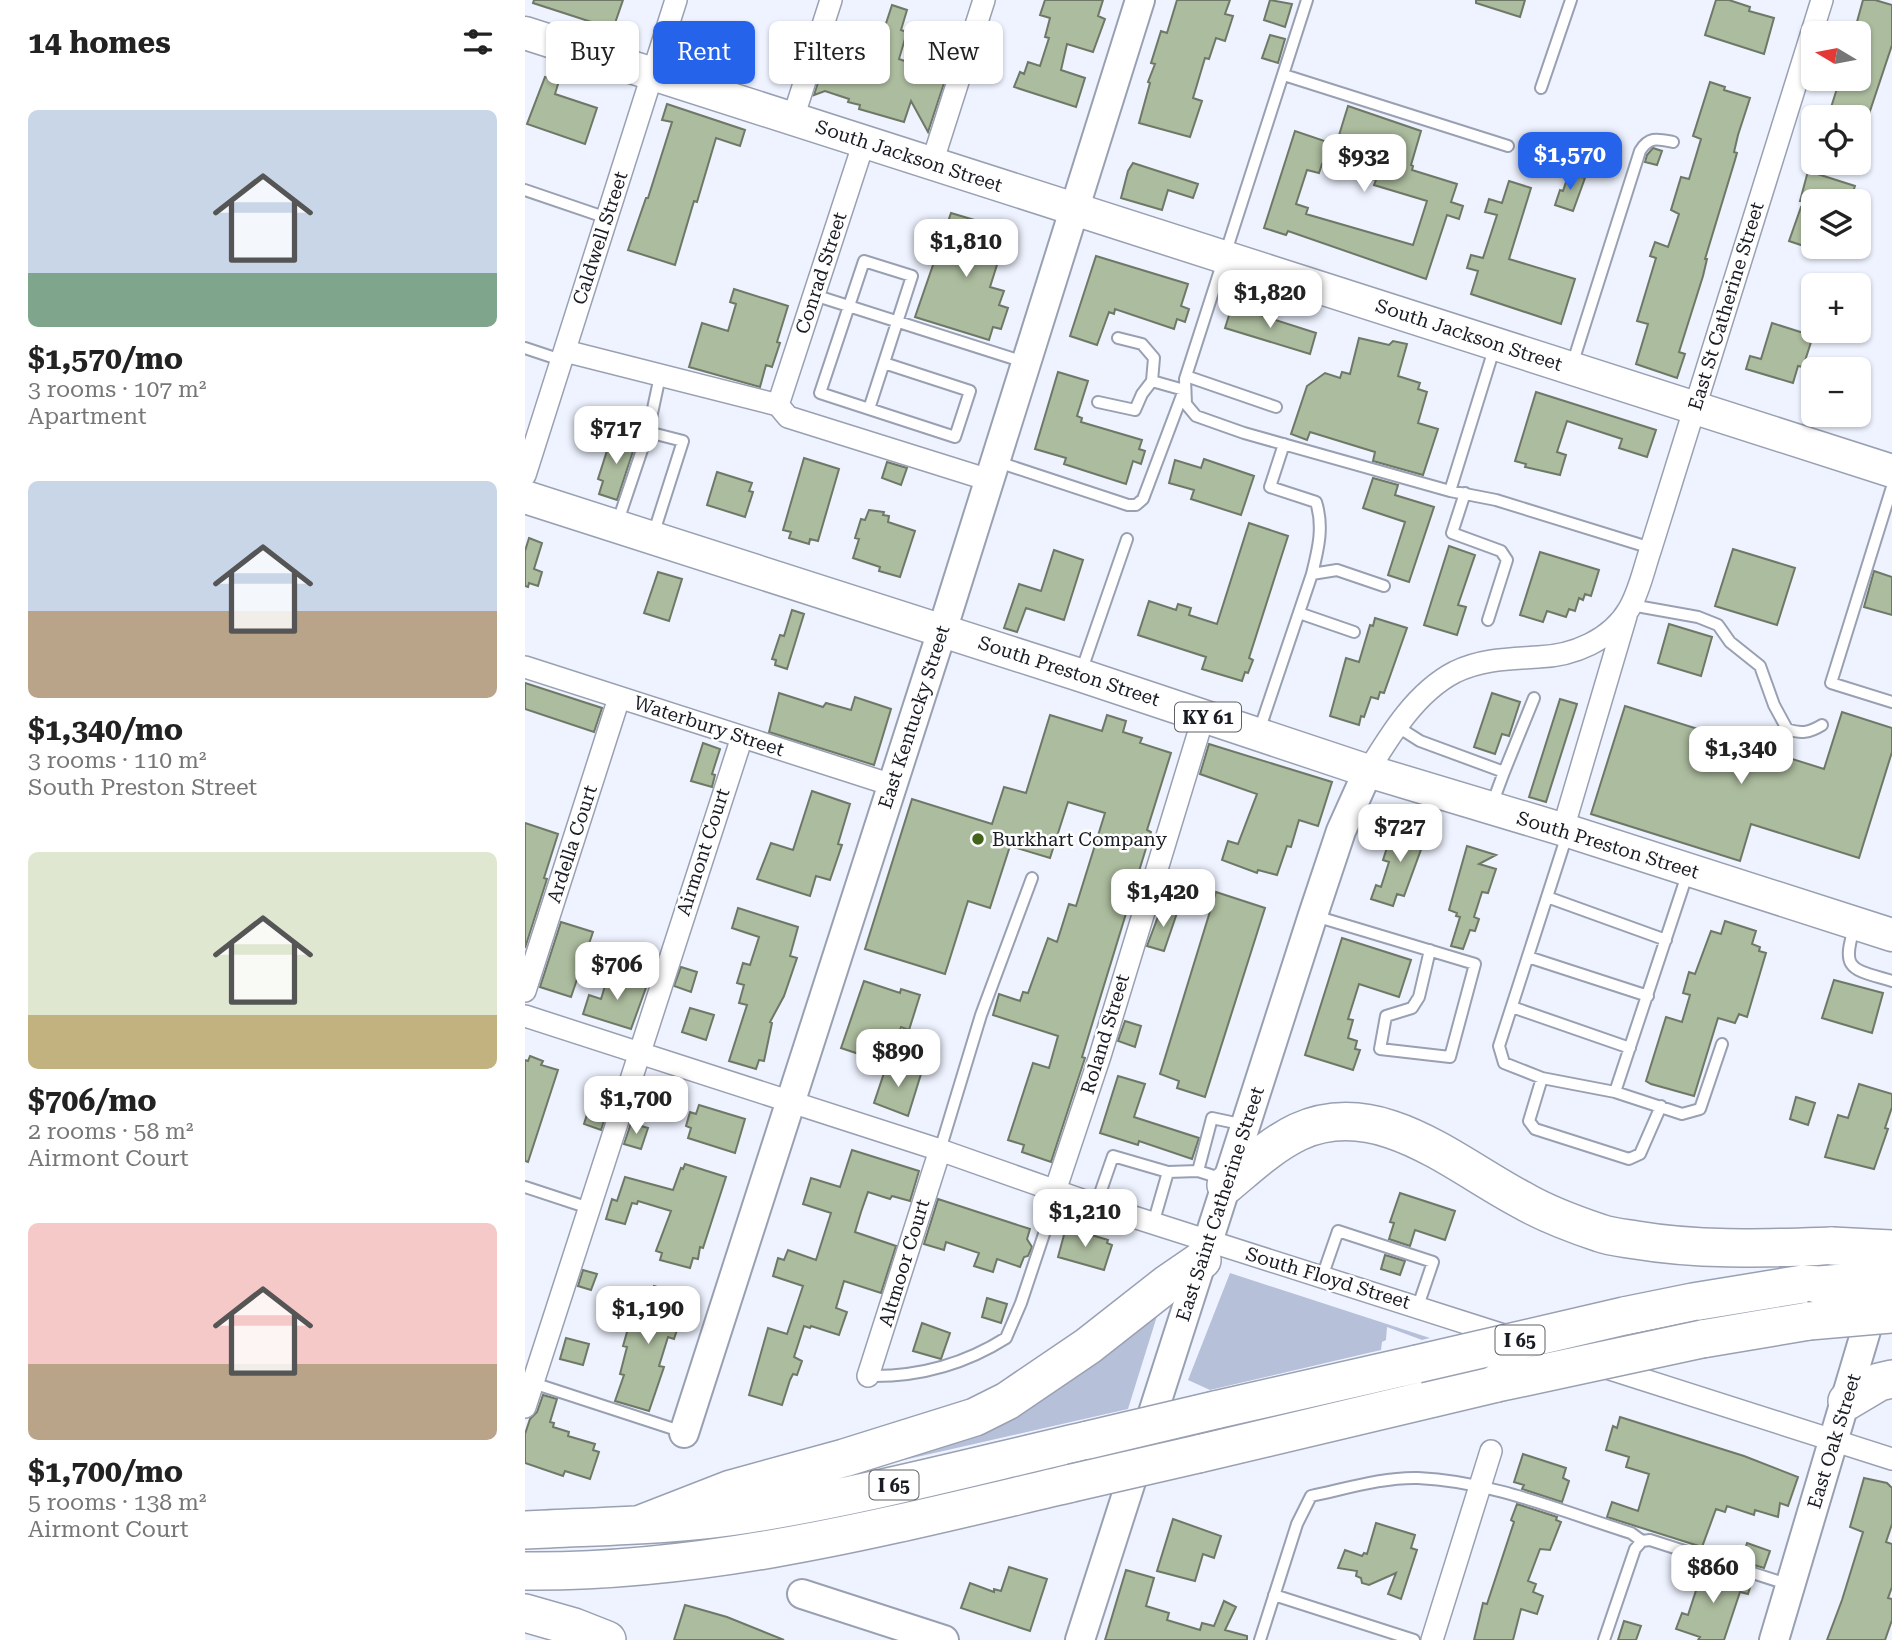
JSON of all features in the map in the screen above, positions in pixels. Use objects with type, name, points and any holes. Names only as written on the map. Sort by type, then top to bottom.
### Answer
[{"type":"highway","points":[[1217,1179],[1298,1132],[1316,1126],[1352,1121],[1392,1129],[1435,1149],[1520,1200],[1602,1234],[1662,1245],[1713,1248],[1892,1249]]},
{"type":"highway","points":[[525,1530],[641,1524],[697,1511],[731,1489],[949,1426],[1007,1401],[1088,1346],[1205,1251]]},
{"type":"highway","name":"I 65","points":[[697,1511],[747,1514],[857,1493],[1693,1302],[1803,1284],[1892,1279]]},
{"type":"highway","name":"I 65","points":[[525,1571],[636,1566],[751,1552],[866,1530],[1497,1383],[1702,1339],[1808,1321],[1892,1314]]},
{"type":"highway","points":[[1847,1401],[1879,1382],[1892,1378]]},
{"type":"highway","points":[[525,1613],[607,1640]]},
{"type":"main road","name":"South Jackson Street","points":[[525,33],[653,74]]},
{"type":"main road","name":"South Jackson Street","points":[[685,84],[1892,471]]},
{"type":"main road","name":"South Preston Street","points":[[525,497],[1204,715],[1368,771],[1566,830],[1892,935]]},
{"type":"street","name":"Caldwell Street","points":[[669,21],[676,0]]},
{"type":"street","points":[[793,118],[831,0]]},
{"type":"street","points":[[932,163],[984,0]]},
{"type":"street","name":"East Kentucky Street","points":[[684,1433],[1140,0]]},
{"type":"street","name":"East St Catherine Street","points":[[1566,830],[1629,608],[1651,548],[1822,0]]},
{"type":"street","name":"Caldwell Street","points":[[525,475],[653,74]]},
{"type":"street","name":"Conrad Street","points":[[778,405],[864,142]]},
{"type":"street","points":[[563,355],[778,405],[788,417],[992,471]]},
{"type":"street","name":"East St Catherine Street","points":[[1368,771],[1424,694],[1457,671],[1497,659],[1550,657],[1573,652],[1601,637],[1629,608]]},
{"type":"street","name":"Waterbury Street","points":[[525,667],[892,785]]},
{"type":"street","name":"Ardella Court","points":[[525,991],[619,698]]},
{"type":"street","name":"Roland Street","points":[[1056,1192],[1204,715]]},
{"type":"street","name":"Airmont Court","points":[[525,1407],[660,983],[742,737]]},
{"type":"street","name":"East Saint Catherine Street","points":[[1080,1640],[1205,1251],[1217,1179],[1245,1125],[1341,831],[1368,771]]},
{"type":"street","name":"South Floyd Street","points":[[525,1016],[940,1150],[1153,1224],[1205,1251],[1322,1277],[1418,1306],[1892,1459]]},
{"type":"street","name":"Altmoor Court","points":[[868,1377],[940,1150]]},
{"type":"street","name":"East Oak Street","points":[[1774,1640],[1847,1401],[1892,1241]]},
{"type":"street","points":[[1432,1640],[1491,1451]]},
{"type":"street","points":[[802,1594],[944,1640]]},
{"type":"lane","points":[[992,471],[1128,505],[1136,505],[1143,499],[1150,487],[1184,390],[1186,376],[1307,0]]},
{"type":"lane","points":[[1541,88],[1571,0]]},
{"type":"lane","points":[[1284,75],[1508,146]]},
{"type":"lane","points":[[1571,368],[1640,151],[1646,142],[1654,138],[1673,142]]},
{"type":"lane","points":[[525,190],[607,218]]},
{"type":"lane","points":[[869,409],[912,276],[864,261],[820,393],[869,409],[955,437],[970,391],[884,363]]},
{"type":"lane","points":[[814,295],[1026,363]]},
{"type":"lane","points":[[1098,402],[1135,410],[1152,381],[1154,358],[1142,344],[1118,338]]},
{"type":"lane","points":[[1450,491],[1496,344]]},
{"type":"lane","points":[[525,348],[563,355]]},
{"type":"lane","points":[[617,526],[648,432],[660,376]]},
{"type":"lane","points":[[1186,376],[1276,407]]},
{"type":"lane","points":[[1152,381],[1184,390]]},
{"type":"lane","points":[[1184,390],[1187,404],[1196,416],[1450,491],[1496,500],[1651,548]]},
{"type":"lane","points":[[648,432],[683,441],[652,538]]},
{"type":"lane","points":[[1258,733],[1313,574],[1319,547],[1321,518],[1316,502],[1271,487],[1284,444]]},
{"type":"lane","points":[[1892,488],[1831,683],[1892,702]]},
{"type":"lane","points":[[1465,493],[1453,533],[1501,551],[1507,560],[1488,620]]},
{"type":"lane","points":[[1080,675],[1128,539]]},
{"type":"lane","points":[[1313,574],[1337,569],[1384,586]]},
{"type":"lane","points":[[1629,608],[1698,617],[1718,625],[1730,642],[1760,666],[1774,705],[1787,729],[1800,733],[1812,731],[1822,725]]},
{"type":"lane","points":[[1299,613],[1353,632]]},
{"type":"lane","points":[[1490,809],[1534,698]]},
{"type":"lane","points":[[1398,727],[1420,741],[1504,772]]},
{"type":"lane","points":[[1566,830],[1499,1046],[1504,1063],[1542,1078],[1615,1092],[1682,1114],[1700,1109],[1722,1044]]},
{"type":"lane","points":[[1615,1092],[1689,870]]},
{"type":"lane","points":[[940,1150],[981,1015],[1032,878]]},
{"type":"lane","points":[[1547,897],[1666,940]]},
{"type":"lane","points":[[1313,915],[1430,950],[1475,964],[1450,1058],[1380,1048],[1386,1016],[1412,1008],[1419,997],[1430,950]]},
{"type":"lane","points":[[1856,923],[1848,947],[1850,964],[1857,970],[1892,981]]},
{"type":"lane","points":[[1528,957],[1648,996]]},
{"type":"lane","points":[[1512,1007],[1630,1048]]},
{"type":"lane","points":[[1542,1078],[1529,1121],[1535,1129],[1629,1159],[1640,1154],[1661,1106]]},
{"type":"lane","points":[[1096,1205],[1113,1156],[1168,1172],[1217,1179]]},
{"type":"lane","points":[[1153,1224],[1168,1172]]},
{"type":"lane","points":[[525,1187],[589,1208]]},
{"type":"lane","points":[[868,1377],[911,1375],[942,1367],[1006,1338],[1021,1303],[1056,1192]]},
{"type":"lane","points":[[1322,1277],[1338,1230],[1433,1262],[1418,1306]]},
{"type":"lane","points":[[533,1383],[684,1433]]},
{"type":"lane","points":[[1260,1640],[1297,1524],[1311,1496],[1391,1480],[1416,1478],[1480,1485],[1631,1533],[1642,1541]]},
{"type":"lane","points":[[1604,1640],[1635,1549],[1642,1541],[1650,1540],[1790,1585]]},
{"type":"lane","points":[[1275,1595],[1414,1640]]},
{"type":"shaded area","points":[[1230,1273],[1430,1338],[1422,1340],[1387,1327],[1386,1340],[1382,1342],[1381,1350],[1210,1390],[1188,1380]]},
{"type":"shaded area","points":[[1162,1300],[1128,1409],[851,1472]]},
{"type":"building","points":[[534,0],[623,0],[616,21],[588,21],[533,3]]},
{"type":"building","points":[[1045,0],[1103,0],[1098,16],[1105,19],[1093,52],[1067,44],[1061,70],[1085,78],[1076,107],[1014,87],[1020,72],[1024,74],[1028,62],[1040,66],[1049,38],[1045,37],[1050,18],[1040,15]]},
{"type":"building","points":[[1177,0],[1230,0],[1225,14],[1233,16],[1225,41],[1216,38],[1209,59],[1205,58],[1193,98],[1202,101],[1190,137],[1139,123],[1155,64],[1151,63],[1161,31],[1167,33]]},
{"type":"building","points":[[1270,0],[1292,4],[1285,27],[1264,20]]},
{"type":"building","points":[[1476,0],[1525,0],[1520,17],[1476,3]]},
{"type":"building","points":[[1716,0],[1729,0],[1750,7],[1749,11],[1774,18],[1764,54],[1705,35]]},
{"type":"building","points":[[1863,0],[1892,5],[1892,45],[1871,108],[1871,105],[1832,105],[1836,91],[1871,91],[1871,21],[1857,21]]},
{"type":"building","points":[[892,5],[907,10],[901,30],[904,31],[904,42],[899,59],[904,61],[904,84],[944,84],[928,132],[911,101],[904,122],[859,109],[860,105],[848,102],[849,99],[825,91],[814,95],[818,84],[890,84],[890,21],[887,21]]},
{"type":"building","points":[[1270,35],[1285,39],[1278,63],[1262,58]]},
{"type":"building","points":[[545,77],[546,84],[558,84],[555,94],[597,108],[585,144],[527,124]]},
{"type":"building","points":[[1710,82],[1725,87],[1724,90],[1750,98],[1738,135],[1734,152],[1737,153],[1705,259],[1703,276],[1679,352],[1685,354],[1677,378],[1636,364],[1648,324],[1637,321],[1656,258],[1650,256],[1655,242],[1668,247],[1679,214],[1671,210],[1681,177],[1689,179],[1701,139],[1693,136]]},
{"type":"building","points":[[667,104],[745,130],[740,146],[716,138],[675,265],[628,250],[672,122],[662,120]]},
{"type":"building","points":[[1348,106],[1421,131],[1412,170],[1457,184],[1451,202],[1463,206],[1459,219],[1447,215],[1426,279],[1288,231],[1286,235],[1264,228],[1295,131],[1336,145]],"holes":[[[1322,164],[1376,180],[1374,185],[1427,201],[1413,245],[1306,214],[1308,208],[1296,204],[1307,170],[1319,173]]]},
{"type":"building","points":[[1653,148],[1662,151],[1657,165],[1645,162]]},
{"type":"building","points":[[1133,163],[1198,184],[1193,198],[1168,190],[1162,210],[1121,198],[1128,171]]},
{"type":"building","points":[[1569,173],[1585,178],[1573,211],[1555,205]]},
{"type":"building","points":[[1807,175],[1821,175],[1855,186],[1854,189],[1803,189]]},
{"type":"building","points":[[1509,181],[1531,188],[1509,259],[1575,279],[1561,324],[1471,294],[1478,271],[1467,268],[1471,255],[1483,258],[1497,215],[1485,212],[1489,199],[1502,203]]},
{"type":"building","points":[[1801,207],[1801,245],[1789,241]]},
{"type":"building","points":[[951,213],[1008,230],[990,287],[1004,291],[999,305],[1008,308],[1001,329],[993,327],[989,340],[915,317]]},
{"type":"building","points":[[1096,256],[1188,284],[1181,306],[1189,309],[1185,322],[1177,319],[1174,329],[1115,309],[1114,314],[1109,312],[1097,345],[1070,336]]},
{"type":"building","points":[[734,289],[788,306],[772,367],[766,365],[760,387],[689,367],[702,323],[728,331],[736,304],[730,302]]},
{"type":"building","points":[[1232,306],[1316,333],[1310,354],[1225,328]]},
{"type":"building","points":[[1772,323],[1801,332],[1801,343],[1811,343],[1806,357],[1801,357],[1801,367],[1798,366],[1793,383],[1746,369],[1750,356],[1761,359]]},
{"type":"building","points":[[1359,338],[1389,345],[1393,341],[1407,344],[1398,376],[1420,383],[1418,389],[1427,392],[1418,423],[1438,429],[1423,475],[1373,461],[1375,452],[1310,432],[1307,440],[1291,434],[1307,386],[1325,373],[1340,378],[1342,372],[1350,374]]},
{"type":"building","points":[[1058,372],[1088,381],[1077,416],[1082,418],[1081,422],[1142,440],[1139,449],[1145,451],[1141,464],[1133,461],[1126,484],[1064,464],[1066,458],[1035,449]]},
{"type":"building","points":[[1536,392],[1656,430],[1647,457],[1619,448],[1622,439],[1567,421],[1557,452],[1566,455],[1560,475],[1525,467],[1526,464],[1515,461]]},
{"type":"building","points":[[612,435],[636,442],[617,500],[599,494],[603,481],[598,479]]},
{"type":"building","points":[[804,458],[839,469],[818,541],[810,539],[809,544],[789,538],[791,532],[783,530]]},
{"type":"building","points":[[1204,459],[1254,476],[1241,515],[1191,499],[1194,490],[1169,483],[1175,460],[1201,468]]},
{"type":"building","points":[[887,462],[907,468],[901,485],[882,478]]},
{"type":"building","points":[[717,472],[752,483],[749,491],[753,492],[745,517],[707,505]]},
{"type":"building","points":[[1373,478],[1398,485],[1395,495],[1434,507],[1409,582],[1388,575],[1405,522],[1363,508]]},
{"type":"building","points":[[869,510],[884,512],[883,515],[889,516],[888,522],[915,531],[900,577],[879,571],[880,567],[853,558],[861,519],[865,520]]},
{"type":"building","points":[[1249,523],[1288,536],[1249,658],[1253,660],[1242,681],[1202,669],[1206,657],[1138,635],[1149,601],[1176,610],[1178,604],[1191,608],[1189,615],[1217,624]]},
{"type":"building","points":[[529,538],[542,543],[534,569],[542,572],[538,586],[529,583],[528,587],[525,586],[525,551]]},
{"type":"building","points":[[1449,546],[1475,555],[1458,605],[1466,607],[1457,635],[1424,625]]},
{"type":"building","points":[[1733,549],[1795,568],[1777,625],[1715,606]]},
{"type":"building","points":[[1054,550],[1083,560],[1064,620],[1026,608],[1017,632],[1004,628],[1019,584],[1041,591]]},
{"type":"building","points":[[1540,552],[1599,570],[1591,596],[1585,594],[1583,600],[1579,598],[1575,611],[1569,609],[1566,617],[1547,611],[1543,622],[1520,615]]},
{"type":"building","points":[[1874,571],[1892,577],[1892,615],[1864,607]]},
{"type":"building","points":[[658,572],[682,579],[669,621],[644,613]]},
{"type":"building","points":[[792,610],[804,614],[787,669],[775,665],[776,660],[772,659],[780,635],[784,636]]},
{"type":"building","points":[[1375,618],[1407,628],[1384,693],[1380,692],[1378,699],[1371,697],[1359,725],[1330,716],[1346,658],[1359,662],[1370,625],[1373,626]]},
{"type":"building","points":[[1669,624],[1712,637],[1701,676],[1658,663]]},
{"type":"building","points":[[525,683],[602,708],[594,732],[525,709]]},
{"type":"building","points":[[779,693],[823,707],[826,703],[851,710],[855,697],[891,709],[874,765],[769,732]]},
{"type":"building","points":[[1492,693],[1520,702],[1509,736],[1502,734],[1495,754],[1474,747]]},
{"type":"building","points":[[1560,699],[1577,704],[1546,802],[1529,797]]},
{"type":"building","points":[[1625,706],[1824,769],[1842,712],[1892,728],[1892,752],[1859,858],[1751,824],[1740,861],[1591,814]]},
{"type":"building","name":"Burkhart Company","points":[[1050,715],[1102,731],[1107,715],[1126,721],[1123,732],[1142,738],[1140,743],[1171,753],[1147,830],[1151,832],[1082,1057],[1085,1058],[1051,1162],[1022,1152],[1024,1145],[1008,1140],[1033,1063],[1049,1068],[1058,1036],[993,1015],[999,994],[1020,1001],[1023,992],[1028,993],[1048,938],[1057,942],[1069,904],[1076,906],[1105,813],[1068,802],[1050,858],[1010,846],[990,908],[968,901],[945,974],[865,949],[912,799],[992,824],[1004,787],[1026,793]]},
{"type":"building","points":[[703,743],[720,749],[712,774],[715,775],[712,787],[691,781]]},
{"type":"building","points":[[1209,744],[1332,782],[1318,826],[1299,820],[1291,847],[1287,846],[1277,875],[1258,870],[1257,873],[1222,860],[1228,841],[1238,844],[1257,794],[1200,774]]},
{"type":"building","points":[[812,791],[850,804],[838,844],[842,845],[830,880],[816,876],[810,896],[757,879],[771,843],[793,850]]},
{"type":"building","points":[[525,823],[558,834],[525,948]]},
{"type":"building","points":[[1400,824],[1427,833],[1404,896],[1397,894],[1393,906],[1371,899],[1376,885],[1381,887],[1389,862],[1383,860],[1391,835],[1396,836]]},
{"type":"building","points":[[1467,846],[1496,855],[1479,864],[1496,869],[1488,893],[1482,892],[1474,917],[1479,919],[1475,931],[1470,930],[1463,949],[1451,946],[1460,917],[1449,910]]},
{"type":"building","points":[[1216,892],[1265,908],[1205,1097],[1177,1088],[1179,1081],[1160,1074]]},
{"type":"building","points":[[1162,906],[1178,910],[1164,951],[1147,946]]},
{"type":"building","points":[[738,908],[798,927],[790,956],[797,958],[784,996],[770,1022],[772,1023],[764,1061],[759,1060],[756,1069],[729,1061],[747,1005],[739,1003],[744,985],[737,983],[743,963],[750,965],[759,937],[732,928]]},
{"type":"building","points":[[1725,921],[1756,931],[1752,944],[1760,947],[1759,951],[1766,953],[1747,1017],[1739,1014],[1735,1023],[1718,1018],[1694,1096],[1651,1084],[1646,1081],[1666,1017],[1682,1022],[1690,995],[1683,993],[1689,972],[1695,974],[1711,931],[1721,934]]},
{"type":"building","points":[[561,922],[593,932],[571,997],[540,987]]},
{"type":"building","points":[[1342,938],[1411,960],[1399,997],[1359,984],[1348,1019],[1353,1020],[1348,1038],[1357,1041],[1355,1049],[1360,1050],[1353,1070],[1305,1055]]},
{"type":"building","points":[[681,967],[697,972],[691,992],[674,986]]},
{"type":"building","points":[[609,973],[647,985],[631,1029],[583,1014],[589,995],[601,999]]},
{"type":"building","points":[[1834,980],[1883,993],[1872,1033],[1822,1018]]},
{"type":"building","points":[[864,981],[900,993],[901,989],[920,995],[909,1030],[901,1027],[889,1064],[841,1048]]},
{"type":"building","points":[[690,1008],[714,1015],[706,1040],[682,1032]]},
{"type":"building","points":[[1125,1021],[1141,1026],[1135,1047],[1118,1041]]},
{"type":"building","points":[[530,1056],[543,1061],[541,1065],[558,1070],[528,1162],[525,1161],[525,1060],[528,1061]]},
{"type":"building","points":[[887,1064],[921,1074],[908,1116],[874,1103]]},
{"type":"building","points":[[1118,1076],[1145,1084],[1134,1117],[1199,1138],[1192,1159],[1139,1141],[1138,1145],[1100,1133]]},
{"type":"building","points":[[597,1083],[614,1089],[601,1130],[584,1124]]},
{"type":"building","points":[[1859,1084],[1892,1094],[1892,1107],[1885,1128],[1888,1129],[1874,1169],[1825,1157],[1838,1115],[1848,1118]]},
{"type":"building","points":[[1796,1097],[1815,1103],[1808,1125],[1790,1119]]},
{"type":"building","points":[[699,1105],[745,1119],[735,1153],[688,1138],[691,1128],[686,1126],[690,1112],[696,1114]]},
{"type":"building","points":[[631,1123],[648,1128],[641,1149],[624,1144]]},
{"type":"building","points":[[852,1150],[919,1171],[910,1201],[892,1196],[890,1199],[868,1192],[861,1212],[855,1232],[896,1246],[881,1293],[844,1281],[836,1308],[847,1312],[839,1335],[804,1326],[794,1357],[802,1361],[797,1375],[793,1374],[790,1380],[782,1405],[749,1395],[768,1328],[787,1334],[803,1286],[773,1276],[778,1258],[784,1260],[788,1250],[816,1260],[831,1213],[803,1204],[811,1178],[840,1187]]},
{"type":"building","points":[[685,1164],[726,1177],[703,1248],[700,1247],[698,1259],[693,1258],[690,1268],[660,1260],[662,1253],[656,1251],[671,1211],[638,1201],[637,1204],[632,1203],[625,1224],[606,1219],[612,1199],[617,1201],[625,1177],[673,1190]]},
{"type":"building","points":[[1400,1193],[1455,1211],[1445,1240],[1415,1230],[1410,1246],[1389,1239],[1394,1223],[1390,1222]]},
{"type":"building","points":[[938,1199],[1030,1229],[1027,1239],[1032,1247],[1028,1256],[1024,1257],[1020,1267],[997,1259],[993,1272],[974,1266],[979,1253],[946,1242],[944,1250],[924,1244]]},
{"type":"building","points":[[1072,1229],[1108,1240],[1107,1243],[1112,1245],[1104,1270],[1058,1257],[1065,1231],[1071,1233]]},
{"type":"building","points":[[1385,1255],[1405,1261],[1400,1275],[1381,1269]]},
{"type":"building","points":[[583,1270],[597,1274],[591,1290],[578,1286]]},
{"type":"building","points":[[654,1286],[688,1297],[674,1339],[668,1337],[659,1366],[664,1367],[649,1411],[615,1401],[624,1375],[620,1374],[627,1347],[623,1346],[629,1325],[624,1323],[631,1303],[647,1308]]},
{"type":"building","points":[[987,1298],[1007,1304],[1001,1323],[982,1317]]},
{"type":"building","points":[[922,1323],[950,1333],[941,1359],[913,1351]]},
{"type":"building","points":[[566,1338],[589,1344],[583,1365],[560,1359]]},
{"type":"building","points":[[543,1395],[557,1399],[550,1422],[554,1423],[553,1427],[569,1432],[568,1436],[595,1444],[593,1450],[599,1452],[590,1479],[565,1471],[563,1476],[525,1463],[525,1434]]},
{"type":"building","points":[[1620,1417],[1744,1456],[1798,1477],[1788,1506],[1780,1503],[1778,1517],[1755,1510],[1754,1515],[1727,1506],[1725,1512],[1716,1509],[1702,1547],[1607,1517],[1612,1502],[1638,1511],[1649,1474],[1626,1467],[1629,1457],[1606,1450],[1613,1426],[1617,1428]]},
{"type":"building","points":[[1523,1454],[1566,1468],[1563,1478],[1569,1481],[1562,1502],[1522,1489],[1524,1485],[1514,1482]]},
{"type":"building","points":[[1864,1478],[1887,1483],[1892,1488],[1892,1524],[1886,1542],[1892,1544],[1892,1587],[1888,1598],[1892,1599],[1892,1620],[1885,1640],[1827,1640],[1863,1532],[1850,1527]]},
{"type":"building","points":[[1517,1504],[1557,1517],[1556,1520],[1561,1522],[1550,1550],[1540,1549],[1528,1581],[1536,1584],[1533,1592],[1543,1596],[1537,1614],[1521,1609],[1513,1640],[1474,1640],[1483,1603],[1487,1604],[1514,1522],[1511,1520]]},
{"type":"building","points":[[1173,1519],[1221,1536],[1214,1558],[1203,1554],[1195,1581],[1157,1571]]},
{"type":"building","points":[[1376,1523],[1415,1535],[1411,1548],[1417,1550],[1401,1599],[1388,1594],[1396,1573],[1369,1585],[1362,1583],[1361,1578],[1356,1576],[1357,1571],[1338,1568],[1345,1550],[1362,1556],[1367,1554]]},
{"type":"building","points":[[1747,1543],[1770,1551],[1764,1568],[1741,1561]]},
{"type":"building","points":[[1704,1566],[1752,1581],[1748,1594],[1740,1592],[1724,1640],[1698,1640],[1700,1637],[1676,1629],[1682,1613],[1688,1615]]},
{"type":"building","points":[[1009,1567],[1047,1579],[1030,1631],[961,1608],[970,1583],[994,1592],[994,1589],[1001,1591]]},
{"type":"building","points":[[1126,1570],[1154,1578],[1146,1606],[1169,1613],[1167,1620],[1200,1630],[1202,1623],[1214,1626],[1224,1601],[1236,1607],[1225,1630],[1247,1636],[1247,1640],[1105,1640]]},
{"type":"building","points":[[685,1605],[727,1617],[784,1640],[674,1640]]},
{"type":"building","points":[[1624,1621],[1641,1626],[1636,1640],[1618,1640]]},
{"type":"place","name":"Burkhart Company","points":[[978,839]]}]
